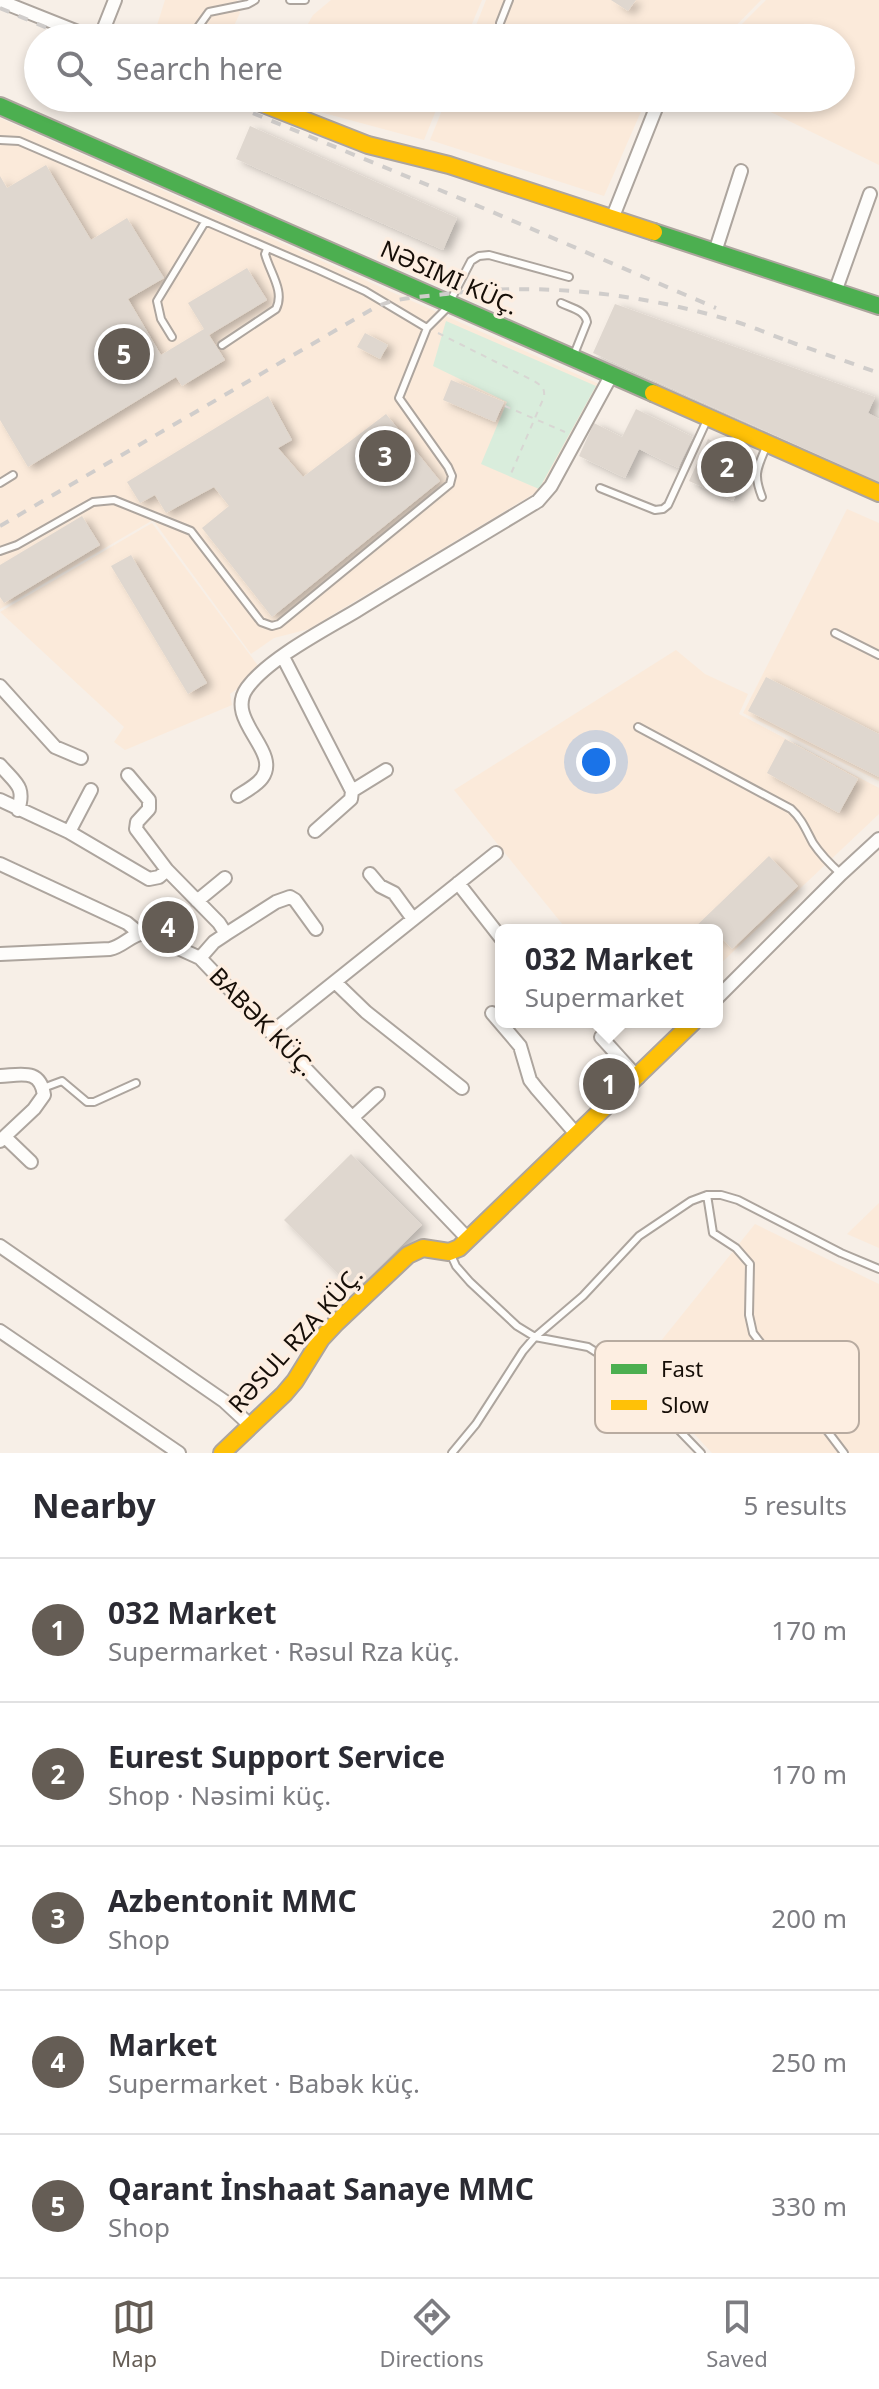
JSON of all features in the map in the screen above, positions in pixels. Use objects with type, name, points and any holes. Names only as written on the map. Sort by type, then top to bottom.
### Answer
[{"type":"street","points":[[106,24],[115,0]]},
{"type":"street","points":[[0,1],[58,24]]},
{"type":"street","name":"NƏSIMI KÜÇ.","points":[[0,106],[879,493]]},
{"type":"street","points":[[284,112],[368,145],[429,159],[879,306]]},
{"type":"street","points":[[612,219],[654,112]]},
{"type":"street","points":[[715,252],[741,171]]},
{"type":"street","points":[[835,292],[870,194]]},
{"type":"street","points":[[238,796],[265,774],[264,755],[242,714],[242,698],[252,682],[283,657],[538,501],[551,486],[612,374]]},
{"type":"street","points":[[283,657],[352,791],[351,799],[315,831]]},
{"type":"street","points":[[0,686],[55,747],[81,758]]},
{"type":"street","points":[[0,765],[21,789],[23,796],[18,810]]},
{"type":"street","points":[[352,791],[386,770]]},
{"type":"street","points":[[128,775],[149,800],[149,809],[137,822],[136,829],[167,870],[226,934]]},
{"type":"street","points":[[69,832],[91,790]]},
{"type":"street","points":[[0,800],[69,832],[149,879],[159,877],[167,870]]},
{"type":"street","points":[[723,992],[879,839]]},
{"type":"street","points":[[272,1032],[496,853]]},
{"type":"street","name":"BABƏK KÜÇ.","points":[[0,864],[127,923],[139,933],[151,934],[200,958],[468,1239]]},
{"type":"street","points":[[370,874],[380,886],[394,893],[413,919]]},
{"type":"street","points":[[197,901],[225,878]]},
{"type":"street","points":[[458,883],[495,930]]},
{"type":"street","points":[[200,958],[214,942],[276,902],[290,897],[316,929]]},
{"type":"street","points":[[0,954],[110,949],[139,933]]},
{"type":"street","points":[[335,982],[366,1012],[462,1088]]},
{"type":"street","points":[[492,1013],[495,1017]]},
{"type":"street","points":[[505,1028],[520,1046],[530,1080],[577,1135]]},
{"type":"street","points":[[449,1252],[459,1248],[687,1028]]},
{"type":"street","points":[[601,1037],[638,1078]]},
{"type":"street","points":[[0,1076],[29,1075],[40,1081],[43,1088],[44,1095],[40,1102],[2,1139],[31,1162]]},
{"type":"street","points":[[353,1117],[378,1094]]},
{"type":"street","points":[[0,1246],[224,1401],[251,1426]]},
{"type":"street","name":"RƏSUL RZA KÜÇ.","points":[[222,1453],[289,1387],[321,1339],[336,1323],[408,1255],[423,1248],[449,1252]]},
{"type":"street","points":[[0,1331],[179,1453]]},
{"type":"lane","points":[[200,24],[209,12],[255,0]]},
{"type":"lane","points":[[290,0],[305,0]]},
{"type":"lane","points":[[500,23],[509,0]]},
{"type":"lane","points":[[0,140],[19,141],[365,291],[427,328]]},
{"type":"lane","points":[[172,337],[161,319],[157,301],[205,222]]},
{"type":"lane","points":[[222,345],[276,309],[280,293],[265,254],[267,249]]},
{"type":"lane","points":[[0,551],[17,545],[93,502],[114,500],[191,531],[261,622],[272,626],[279,624],[450,484],[452,476],[448,467],[399,398],[427,328],[448,304],[471,261],[489,255],[569,277]]},
{"type":"lane","points":[[561,303],[584,313],[587,318],[573,357]]},
{"type":"lane","points":[[600,488],[655,510],[663,509],[668,505],[709,417]]},
{"type":"lane","points":[[762,497],[756,473],[768,444]]},
{"type":"lane","points":[[0,483],[13,475]]},
{"type":"lane","points":[[835,633],[879,655]]},
{"type":"lane","points":[[638,727],[791,809],[801,819],[820,852],[841,874]]},
{"type":"lane","points":[[43,1088],[62,1081],[87,1102],[94,1102],[136,1083]]},
{"type":"lane","points":[[452,1453],[476,1424],[535,1337],[583,1296],[639,1236],[691,1201],[707,1195],[738,1200],[879,1269]]},
{"type":"lane","points":[[707,1195],[713,1233],[736,1248],[750,1264],[749,1315],[753,1333],[759,1341]]},
{"type":"lane","points":[[449,1252],[470,1282],[517,1326],[535,1337],[571,1343],[595,1352]]},
{"type":"lane","points":[[682,1433],[701,1453]]},
{"type":"lane","points":[[829,1433],[844,1453]]},
{"type":"path","points":[[427,328],[542,386],[545,391],[510,476]]},
{"type":"path","points":[[505,406],[578,438]]},
{"type":"shaded area","points":[[165,0],[237,0],[240,13],[235,24],[157,24]]},
{"type":"shaded area","points":[[331,0],[482,0],[472,24],[308,24],[313,15]]},
{"type":"shaded area","points":[[486,0],[761,0],[738,24],[477,24]]},
{"type":"shaded area","points":[[766,0],[879,0],[879,165],[771,112],[855,112],[855,24],[742,24]]},
{"type":"shaded area","points":[[320,112],[435,112],[424,140]]},
{"type":"shaded area","points":[[441,112],[641,112],[604,196],[430,140]]},
{"type":"shaded area","points":[[0,118],[599,384],[540,490],[309,629],[274,638],[251,654],[153,520],[0,609]]},
{"type":"shaded area","points":[[847,509],[879,523],[879,781],[743,713]]},
{"type":"shaded area","points":[[152,523],[262,671],[230,694],[232,705],[125,750],[114,742],[124,727],[0,612]]},
{"type":"shaded area","points":[[676,650],[705,674],[748,694],[739,714],[879,788],[879,814],[723,961],[723,924],[562,924],[454,790]]},
{"type":"shaded area","points":[[879,1203],[879,1248],[847,1234]]},
{"type":"shaded area","points":[[755,1224],[879,1284],[879,1453],[712,1453],[693,1433],[859,1433],[859,1341],[661,1341]]},
{"type":"green space","points":[[446,321],[596,386],[539,489],[481,464],[507,402],[433,366]]},
{"type":"building","points":[[611,0],[636,0],[628,11]]},
{"type":"building","points":[[250,126],[457,218],[443,250],[236,159]]},
{"type":"building","points":[[46,165],[91,240],[127,218],[164,278],[128,299],[161,355],[204,329],[188,303],[247,268],[267,300],[209,335],[225,360],[182,386],[176,377],[28,467],[0,420],[0,176],[7,188]]},
{"type":"building","points":[[615,304],[875,397],[868,413],[879,419],[879,482],[593,353]]},
{"type":"building","points":[[365,333],[388,345],[380,359],[357,347]]},
{"type":"building","points":[[451,380],[504,402],[495,422],[443,400]]},
{"type":"building","points":[[268,396],[292,440],[278,448],[303,477],[386,414],[440,481],[272,617],[202,528],[229,506],[214,487],[166,513],[155,495],[140,503],[127,482]]},
{"type":"building","points":[[636,409],[693,437],[678,468],[639,449],[625,478],[579,456],[594,423],[622,437]]},
{"type":"building","points":[[708,439],[752,459],[733,501],[689,481]]},
{"type":"building","points":[[82,516],[100,545],[4,603],[0,597],[0,565]]},
{"type":"building","points":[[131,555],[207,683],[188,694],[111,566]]},
{"type":"building","points":[[766,677],[879,734],[879,777],[748,711]]},
{"type":"building","points":[[785,739],[858,779],[839,813],[767,773]]},
{"type":"building","points":[[769,856],[798,886],[732,949],[723,939],[723,924],[698,924]]},
{"type":"building","points":[[351,1154],[422,1225],[355,1291],[284,1220]]},
{"type":"railway","points":[[0,8],[38,24]]},
{"type":"railway","points":[[250,112],[716,308]]},
{"type":"railway","points":[[0,526],[382,304],[481,291],[588,292],[692,310],[744,324],[796,344]]},
{"type":"railway","points":[[788,341],[879,373]]},
{"type":"traffic: fast","points":[[0,106],[653,393]]},
{"type":"traffic: fast","points":[[654,232],[879,306]]},
{"type":"traffic: slow","points":[[284,112],[368,145],[449,165],[654,232]]},
{"type":"traffic: slow","points":[[653,393],[879,493]]},
{"type":"traffic: slow","points":[[222,1453],[284,1394],[321,1339],[336,1323],[408,1255],[423,1248],[449,1252],[459,1248],[687,1028]]},
{"type":"place","name":"Qarant İnshaat Sanaye MMC","points":[[124,354]]},
{"type":"place","name":"Azbentonit MMC","points":[[385,456]]},
{"type":"place","name":"Eurest Support Service","points":[[727,467]]},
{"type":"place","name":"Market","points":[[168,927]]},
{"type":"place","name":"032 Market","points":[[609,1084]]}]
